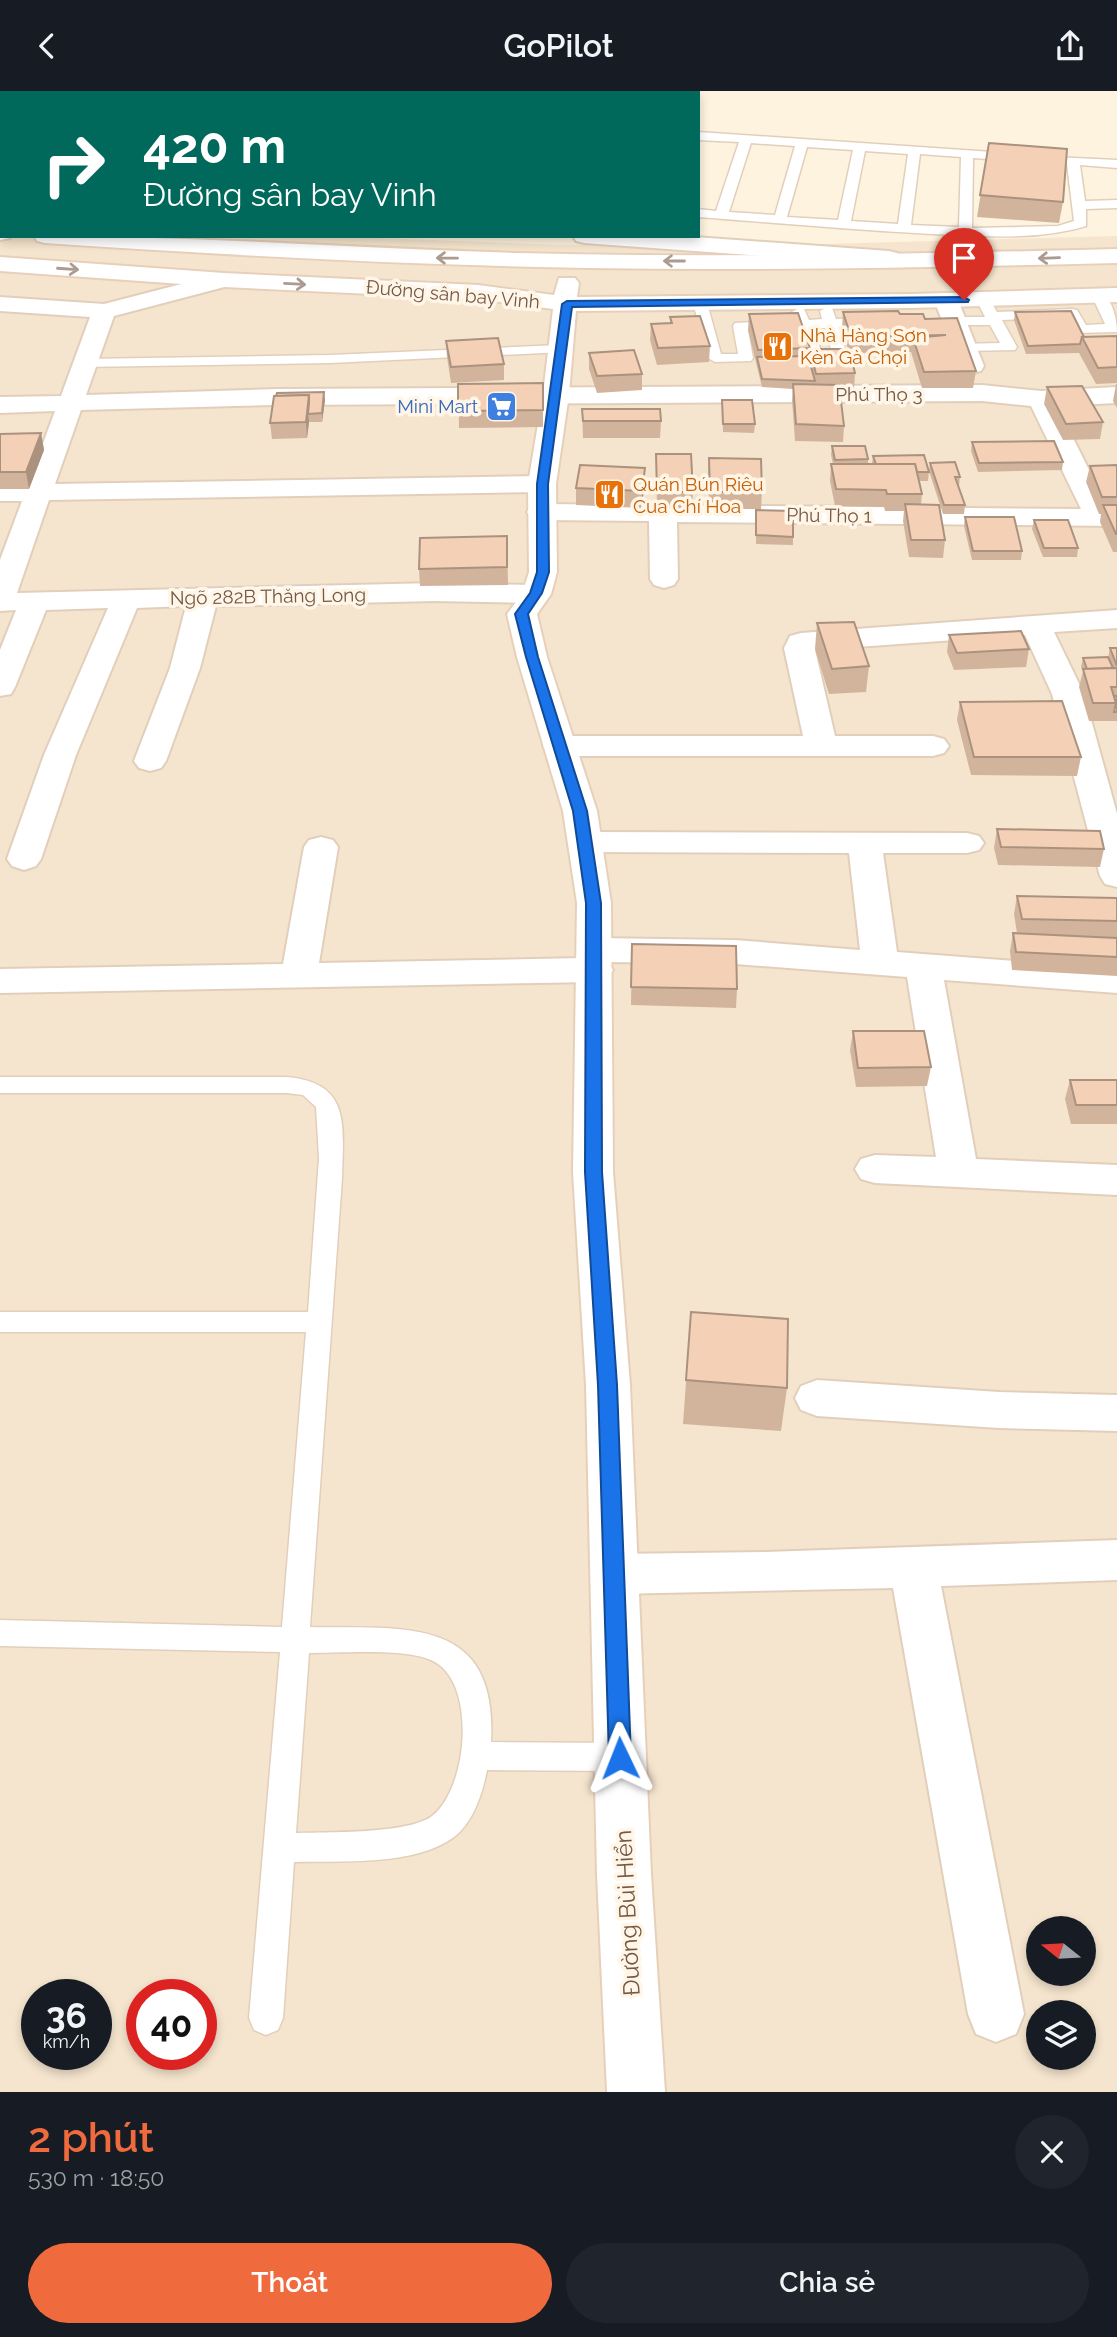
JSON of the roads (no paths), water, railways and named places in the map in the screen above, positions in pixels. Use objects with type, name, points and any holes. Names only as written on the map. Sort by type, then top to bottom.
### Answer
[{"type":"street","points":[[700,235],[781,230],[926,261]]},
{"type":"street","name":"Đường sân bay Vinh","points":[[82,238],[429,257],[591,261],[926,261],[1117,256]]},
{"type":"street","points":[[611,238],[926,261]]},
{"type":"street","name":"Đường sân bay Vinh","points":[[0,264],[224,280],[478,292],[567,293],[723,326],[773,314],[803,321],[830,320],[859,312],[915,311],[953,326],[993,317],[1096,307]]},
{"type":"street","points":[[567,293],[1117,276]]},
{"type":"street","points":[[0,304],[104,311],[224,280]]},
{"type":"street","name":"Đường Bùi Hiển","points":[[567,293],[542,498],[545,519],[543,572],[536,593],[522,614],[580,811],[594,903],[593,1172],[608,1385],[620,1758],[636,2092]]},
{"type":"street","points":[[0,601],[104,311]]},
{"type":"street","points":[[953,326],[972,382]]},
{"type":"street","name":"Phú Thọ 3","points":[[0,405],[276,397],[556,394],[972,382],[1041,399],[1117,395]]},
{"type":"street","points":[[1041,399],[1108,518]]},
{"type":"street","name":"Phú Thọ 1","points":[[0,493],[542,498],[663,513],[1108,518]]},
{"type":"street","points":[[663,513],[664,579]]},
{"type":"street","name":"Ngõ 282B Thăng Long","points":[[0,601],[435,592],[536,593]]},
{"type":"street","points":[[150,761],[186,668],[204,598]]},
{"type":"street","points":[[24,859],[60,755],[126,600]]},
{"type":"street","points":[[0,687],[35,601]]},
{"type":"street","points":[[821,746],[799,648],[801,642],[1117,619]]},
{"type":"street","points":[[1035,624],[1073,676],[1085,712],[1117,876]]},
{"type":"street","points":[[559,746],[933,746]]},
{"type":"street","points":[[586,842],[967,843]]},
{"type":"street","points":[[865,843],[880,964]]},
{"type":"street","points":[[299,976],[321,847]]},
{"type":"street","points":[[0,981],[299,976],[735,953],[1117,981]]},
{"type":"street","points":[[924,967],[958,1173]]},
{"type":"street","points":[[875,1169],[1117,1180]]},
{"type":"street","points":[[817,1398],[999,1410],[1117,1413]]},
{"type":"street","points":[[615,1574],[765,1572],[1117,1560]]},
{"type":"street","points":[[913,1566],[996,2014]]},
{"type":"lane","points":[[700,136],[1117,164]]},
{"type":"lane","points":[[721,215],[746,139]]},
{"type":"lane","points":[[781,230],[802,143]]},
{"type":"lane","points":[[844,224],[860,146]]},
{"type":"lane","points":[[904,228],[915,151]]},
{"type":"lane","points":[[965,232],[967,155]]},
{"type":"lane","points":[[700,213],[721,215],[781,230],[844,224],[965,232],[1073,228],[1081,223],[1073,161]]},
{"type":"lane","points":[[1077,205],[1117,204]]},
{"type":"lane","points":[[953,326],[993,317],[1096,307]]},
{"type":"lane","points":[[859,312],[886,322]]},
{"type":"lane","points":[[830,320],[840,357],[816,358],[803,321],[830,320]]},
{"type":"lane","points":[[84,363],[330,359],[559,349]]},
{"type":"lane","points":[[0,1085],[287,1085],[303,1087],[322,1096],[328,1106],[331,1123],[327,1224],[266,2018]]},
{"type":"lane","points":[[0,1322],[319,1322]]},
{"type":"lane","points":[[0,1633],[400,1642],[439,1649],[462,1667],[471,1683],[476,1701],[476,1756],[464,1803],[442,1828],[426,1835],[384,1843],[279,1847]]},
{"type":"lane","points":[[476,1756],[620,1758]]},
{"type":"place","name":"Nhà Hàng Sơn Kèn Gà Chọi","points":[[777,346]]},
{"type":"place","name":"Mini Mart","points":[[501,406]]},
{"type":"place","name":"Quán Bún Riêu Cua Chí Hoa","points":[[610,495]]}]
